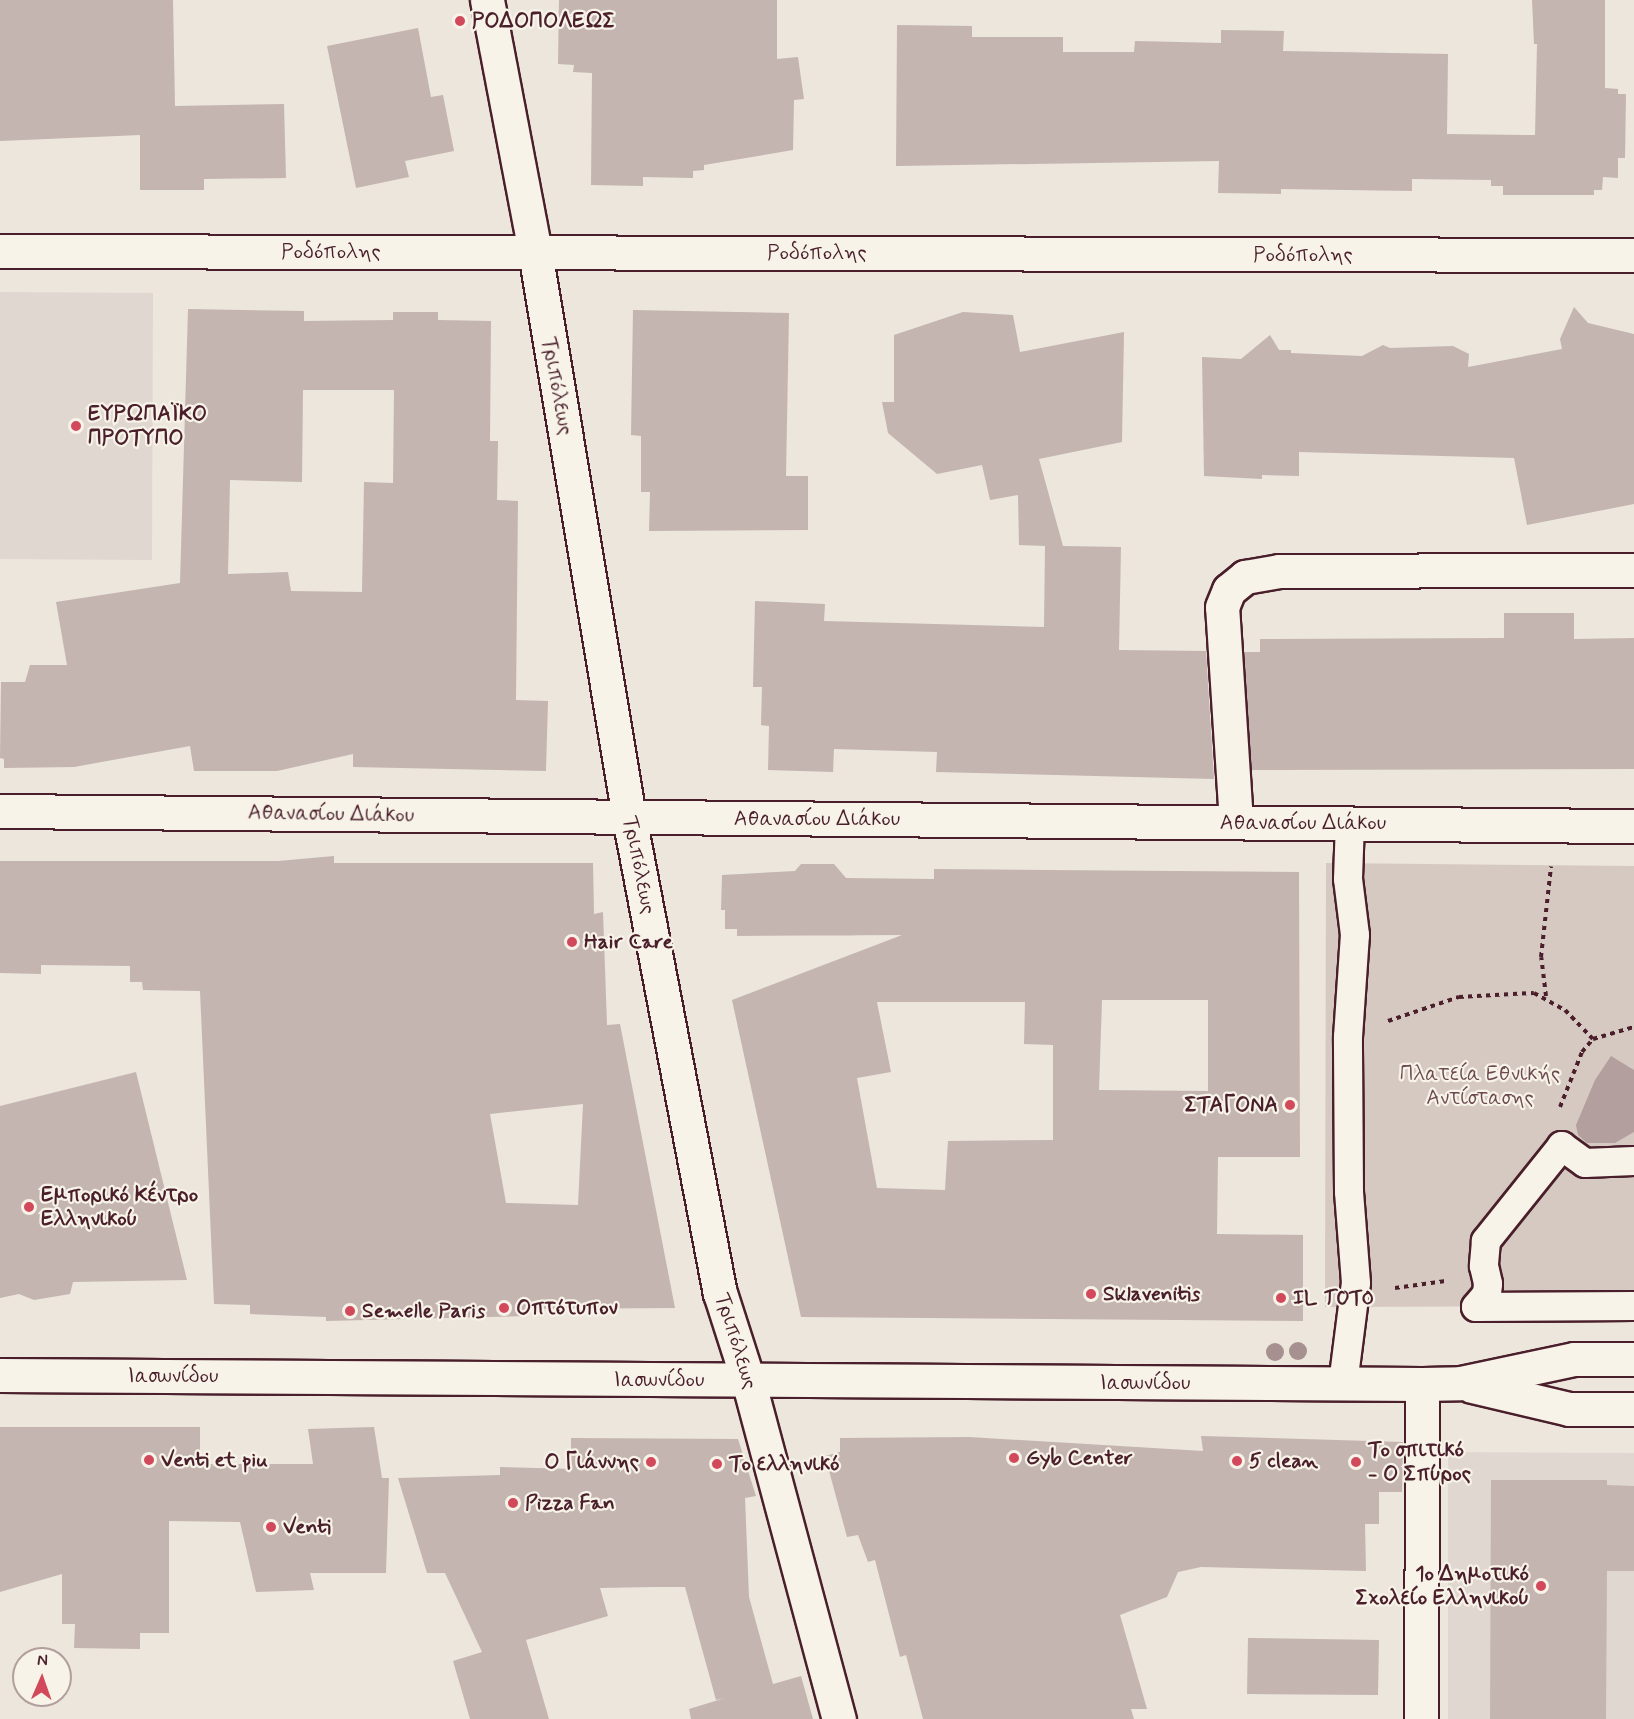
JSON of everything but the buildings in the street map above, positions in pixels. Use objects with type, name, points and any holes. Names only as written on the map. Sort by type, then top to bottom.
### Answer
[{"type":"street","name":"Τριπόλεως","points":[[487,0],[535,252],[629,817],[720,1293],[748,1380],[839,1719]]},
{"type":"street","name":"Ροδόπολης","points":[[0,251],[1634,255]]},
{"type":"street","points":[[1236,822],[1222,607],[1229,590],[1245,577],[1279,571],[1634,570]]},
{"type":"street","name":"Αθανασίου Διάκου","points":[[0,811],[1634,826]]},
{"type":"street","points":[[1343,1384],[1356,1283],[1349,1192],[1348,1037],[1355,935],[1348,879],[1350,823]]},
{"type":"street","points":[[1634,1161],[1585,1163],[1562,1146],[1486,1241],[1484,1266],[1487,1294],[1476,1307],[1634,1306]]},
{"type":"street","name":"Ιασωνίδου","points":[[0,1375],[1422,1384],[1461,1383],[1574,1359],[1634,1359]]},
{"type":"street","name":"Ιασωνίδου","points":[[1461,1383],[1569,1409],[1634,1409]]},
{"type":"street","points":[[1421,1719],[1422,1384]]},
{"type":"path","points":[[1546,997],[1542,957],[1558,825]]},
{"type":"path","points":[[1348,1037],[1405,1013],[1459,997],[1517,992],[1546,997],[1593,1038]]},
{"type":"path","points":[[1562,1146],[1558,1115],[1562,1099],[1582,1052],[1593,1038],[1634,1027]]},
{"type":"path","points":[[1349,1327],[1401,1284],[1440,1283],[1484,1266]]},
{"type":"shaded area","name":"ΕΥΡΩΠΑΪΚΟ ΠΡΟΤΥΠΟ","points":[[0,292],[153,293],[152,560],[0,559]]},
{"type":"shaded area","points":[[1611,1056],[1634,1070],[1634,1132],[1615,1143],[1587,1143],[1578,1135],[1576,1125],[1595,1080]]},
{"type":"shaded area","name":"1ο Δημοτικό Σχολείο Ελληνικού","points":[[1448,1452],[1634,1453],[1634,1719],[1448,1719]]},
{"type":"green space","name":"Πλατεία Εθνικής Αντίστασης","points":[[1326,863],[1634,866],[1634,1306],[1325,1307]]},
{"type":"place","name":"ΡΟΔΟΠΟΛΕΩΣ","points":[[460,21]]},
{"type":"place","name":"ΕΥΡΩΠΑΪΚΟ ΠΡΟΤΥΠΟ","points":[[76,426]]},
{"type":"place","name":"Hair Care","points":[[572,942]]},
{"type":"place","name":"ΣΤΑΓΟΝΑ","points":[[1290,1105]]},
{"type":"place","name":"Εμπορικό Κέντρο Ελληνικού","points":[[29,1207]]},
{"type":"place","name":"Sklavenitis","points":[[1091,1294]]},
{"type":"place","name":"IL TOTO","points":[[1281,1298]]},
{"type":"place","name":"Οπτότυπον","points":[[504,1308]]},
{"type":"place","name":"Semelle Paris","points":[[350,1311]]},
{"type":"place","name":"Gyb Center","points":[[1014,1458]]},
{"type":"place","name":"Venti et piu","points":[[149,1460]]},
{"type":"place","name":"5 clean","points":[[1237,1461]]},
{"type":"place","name":"Ο Γιάννης","points":[[651,1462]]},
{"type":"place","name":"Το σπιτικό - Ο Σπύρος","points":[[1356,1462]]},
{"type":"place","name":"Το ελληνικό","points":[[717,1464]]},
{"type":"place","name":"Pizza Fan","points":[[513,1503]]},
{"type":"place","name":"Venti","points":[[271,1527]]},
{"type":"place","name":"1ο Δημοτικό Σχολείο Ελληνικού","points":[[1541,1586]]}]
